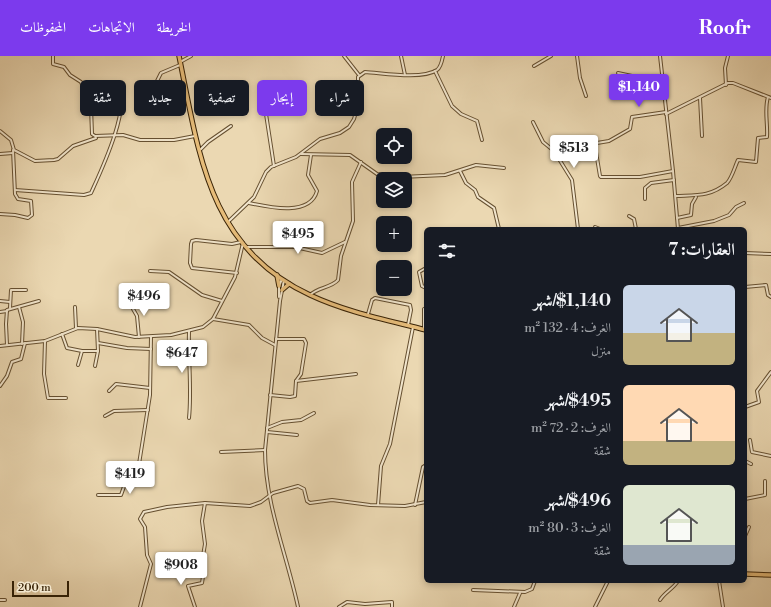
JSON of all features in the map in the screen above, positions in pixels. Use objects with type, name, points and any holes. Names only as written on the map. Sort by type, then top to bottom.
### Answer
[{"type":"main road","points":[[178,56],[198,152],[210,189],[227,223],[242,243],[276,275],[310,295],[330,303],[424,330]]},
{"type":"main road","points":[[276,275],[279,286]]},
{"type":"main road","points":[[282,290],[289,284]]},
{"type":"main road","points":[[747,574],[771,575]]},
{"type":"street","points":[[53,56],[52,61],[54,65],[64,67],[70,75],[81,82],[91,107],[92,140]]},
{"type":"street","points":[[157,80],[161,73],[180,64],[191,56]]},
{"type":"street","points":[[227,223],[249,203],[266,172],[274,166],[300,154],[317,140],[344,132],[351,124],[358,106],[359,75],[344,56]]},
{"type":"street","points":[[401,56],[405,75]]},
{"type":"street","points":[[359,75],[365,72],[405,75],[435,71],[441,64],[443,56]]},
{"type":"street","points":[[534,66],[551,56]]},
{"type":"street","points":[[577,56],[580,78],[586,96]]},
{"type":"street","points":[[660,56],[676,196],[678,227]]},
{"type":"street","points":[[726,85],[725,68],[728,56]]},
{"type":"street","points":[[435,71],[452,106],[461,114],[477,121],[482,140]]},
{"type":"street","points":[[618,73],[632,76],[663,88]]},
{"type":"street","points":[[652,83],[663,83]]},
{"type":"street","points":[[673,171],[640,176],[601,177],[595,146],[597,143],[609,141],[630,129],[632,117],[666,113],[733,83],[770,98],[765,109],[767,137],[758,138],[756,162],[738,160],[727,183],[710,194],[697,196],[676,196]]},
{"type":"street","points":[[700,98],[702,136]]},
{"type":"street","points":[[15,190],[89,194],[111,142],[119,116]]},
{"type":"street","points":[[266,116],[274,166]]},
{"type":"street","points":[[533,122],[543,142],[554,151],[572,180],[578,227]]},
{"type":"street","points":[[198,152],[208,142],[231,126]]},
{"type":"street","points":[[0,131],[11,140],[13,149],[15,195],[18,198],[32,202],[31,217],[0,214]]},
{"type":"street","points":[[92,134],[96,137]]},
{"type":"street","points":[[111,142],[117,135]]},
{"type":"street","points":[[13,149],[36,161],[54,160],[75,145],[92,140],[96,137],[125,135],[140,140],[174,140],[195,136]]},
{"type":"street","points":[[0,154],[13,153]]},
{"type":"street","points":[[300,154],[348,154],[377,174],[391,177],[437,176],[460,171],[476,165],[504,168]]},
{"type":"street","points":[[249,203],[283,208],[302,206],[311,201],[316,191],[308,175],[311,155]]},
{"type":"street","points":[[310,295],[318,289],[338,280],[341,256],[353,221],[352,182],[361,162]]},
{"type":"street","points":[[460,171],[466,183],[475,190],[478,197],[494,208],[499,227]]},
{"type":"street","points":[[645,199],[645,188],[650,183],[674,180]]},
{"type":"street","points":[[677,218],[691,215],[692,204],[697,196]]},
{"type":"street","points":[[687,227],[714,221],[731,214],[736,207],[744,203]]},
{"type":"street","points":[[629,216],[634,219],[636,227]]},
{"type":"street","points":[[0,346],[45,341],[76,328],[97,329],[139,337],[151,337],[189,331],[206,325],[213,319],[237,273],[242,243],[232,244],[196,240],[191,243],[190,263],[192,268],[237,273]]},
{"type":"street","points":[[246,247],[295,247],[322,253],[345,242]]},
{"type":"street","points":[[747,253],[771,254]]},
{"type":"street","points":[[424,269],[419,272],[422,286],[424,287]]},
{"type":"street","points":[[150,271],[169,272],[202,295],[222,300]]},
{"type":"street","points":[[280,300],[279,286],[283,280]]},
{"type":"street","points":[[283,280],[264,450],[269,495],[298,607]]},
{"type":"street","points":[[747,287],[766,285],[768,295],[771,297]]},
{"type":"street","points":[[7,345],[7,312],[10,308],[11,290],[26,290]]},
{"type":"street","points":[[368,314],[375,298],[410,305],[411,310],[408,325]]},
{"type":"street","points":[[132,299],[133,309],[137,316],[139,337]]},
{"type":"street","points":[[0,301],[10,302]]},
{"type":"street","points":[[10,308],[39,301]]},
{"type":"street","points":[[0,386],[7,376],[12,362],[22,357],[24,344],[23,322],[20,306]]},
{"type":"street","points":[[75,307],[76,328]]},
{"type":"street","points":[[0,312],[7,312]]},
{"type":"street","points":[[213,319],[249,325],[262,338],[275,345]]},
{"type":"street","points":[[378,505],[381,466],[390,444],[413,327]]},
{"type":"street","points":[[95,366],[98,351],[97,329]]},
{"type":"street","points":[[189,331],[188,366],[191,390],[189,418]]},
{"type":"street","points":[[62,334],[67,348],[82,351],[98,351]]},
{"type":"street","points":[[98,495],[121,495],[126,481],[151,482],[151,478],[141,469],[139,464],[148,410],[151,337]]},
{"type":"street","points":[[270,395],[293,396],[296,392],[296,381],[301,374],[305,342],[299,338],[276,339]]},
{"type":"street","points":[[45,341],[44,374],[48,398],[66,398]]},
{"type":"street","points":[[98,344],[127,348],[151,349]]},
{"type":"street","points":[[78,366],[82,351]]},
{"type":"street","points":[[747,407],[759,402],[757,391],[771,372]]},
{"type":"street","points":[[296,381],[309,381],[329,376],[356,374]]},
{"type":"street","points":[[110,391],[116,384],[150,388]]},
{"type":"street","points":[[105,416],[114,411],[148,410]]},
{"type":"street","points":[[267,428],[282,422],[301,420],[314,413]]},
{"type":"street","points":[[267,432],[297,435]]},
{"type":"street","points":[[750,440],[752,452],[771,456]]},
{"type":"street","points":[[221,452],[264,450]]},
{"type":"street","points":[[747,462],[751,464]]},
{"type":"street","points":[[415,505],[424,466]]},
{"type":"street","points":[[747,499],[765,495],[765,481]]},
{"type":"street","points":[[140,607],[151,564],[147,555],[145,530],[141,522],[144,512],[167,506],[205,503],[250,506],[261,502],[269,495],[300,486],[304,489],[307,501],[310,503],[332,500],[378,505],[415,505],[424,503]]},
{"type":"street","points":[[195,607],[188,586],[202,583],[203,580],[202,562],[205,538],[202,524],[205,503]]},
{"type":"street","points":[[747,532],[749,527]]},
{"type":"street","points":[[473,590],[520,593],[529,591],[534,583]]},
{"type":"street","points":[[595,607],[607,583]]},
{"type":"street","points":[[660,600],[664,593],[672,589],[676,583]]},
{"type":"street","points":[[719,583],[723,607]]},
{"type":"street","points":[[514,607],[520,593]]},
{"type":"street","points":[[0,600],[5,600]]},
{"type":"street","points":[[339,607],[347,602],[365,604],[392,602],[392,607]]}]
